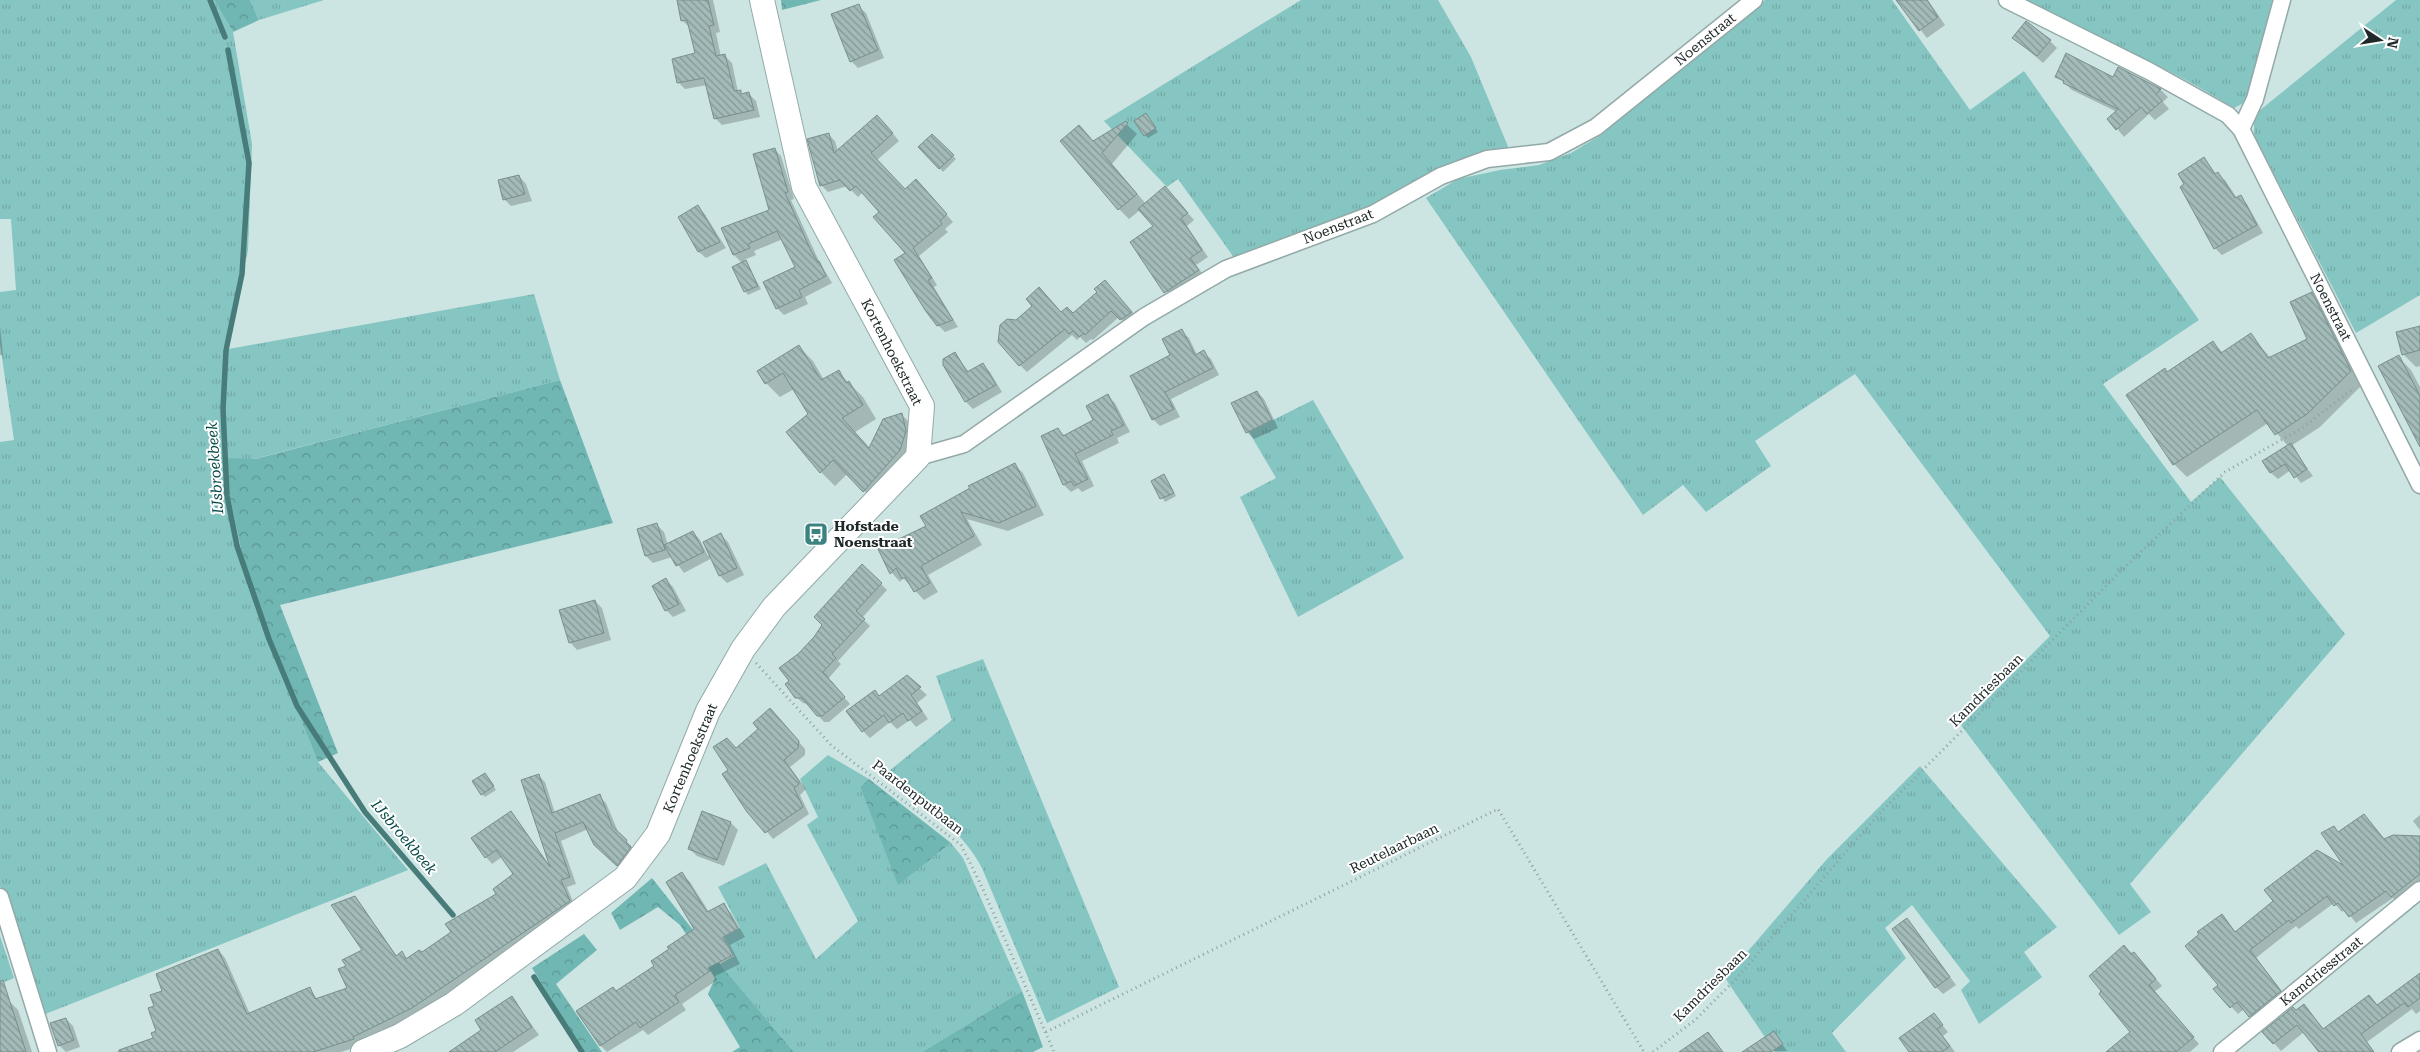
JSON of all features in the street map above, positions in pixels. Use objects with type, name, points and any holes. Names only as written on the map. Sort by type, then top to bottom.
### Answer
[{"type":"street","name":"Kortenhoekstraat","points":[[362,1052],[402,1044],[626,878],[658,834],[708,710],[743,648],[774,607],[918,458],[922,406],[804,187],[762,0]]},
{"type":"street","name":"Noenstraat","points":[[918,458],[964,444],[1144,317],[1226,269],[1373,214],[1441,176],[1487,159],[1549,152],[1596,127],[1754,0]]},
{"type":"street","name":"Noenstraat","points":[[2007,0],[2149,71],[2228,115],[2241,129],[2420,486]]},
{"type":"street","points":[[2241,129],[2255,99],[2282,0]]},
{"type":"street","name":"Kamdriesstraat","points":[[2222,1052],[2420,890]]},
{"type":"street","points":[[0,898],[48,1052]]},
{"type":"street","points":[[2400,1052],[2420,1040]]},
{"type":"path","name":"Kamdriesbaan","points":[[1653,1052],[1695,1020],[1736,979],[1878,815],[2126,566],[2225,472],[2302,428],[2366,378]]},
{"type":"path","name":"Paardenputbaan","points":[[743,648],[831,744],[961,845],[982,887],[1054,1052]]},
{"type":"path","name":"Reutelaarbaan","points":[[1046,1032],[1498,809],[1644,1052]]},
{"type":"green space","points":[[0,0],[214,0],[233,32],[252,144],[248,251],[223,350],[534,294],[560,380],[254,459],[221,459],[252,599],[318,762],[408,870],[43,1015],[0,886],[0,442],[14,440],[0,344],[0,292],[16,290],[11,219],[0,219]]},
{"type":"green space","points":[[214,0],[250,0],[259,20],[233,32]]},
{"type":"green space","points":[[250,0],[324,0],[259,20]]},
{"type":"green space","points":[[781,0],[821,0],[782,10]]},
{"type":"green space","points":[[1301,0],[1438,0],[1471,57],[1509,149],[1449,164],[1354,214],[1235,259],[1178,179],[1167,187],[1104,121]]},
{"type":"green space","points":[[1765,0],[1892,0],[1970,110],[2024,71],[2199,320],[2103,384],[2191,502],[2220,477],[2345,634],[2130,884],[2151,912],[2119,935],[1961,725],[2050,636],[1855,374],[1755,441],[1771,466],[1706,512],[1683,485],[1643,515],[1426,198],[1458,179],[1500,170],[1539,165],[1571,153],[1601,135],[1655,86]]},
{"type":"green space","points":[[2016,0],[2275,0],[2249,96],[2242,104],[2234,108],[2154,64]]},
{"type":"green space","points":[[2396,0],[2420,0],[2420,295],[2356,333],[2254,135],[2254,115]]},
{"type":"green space","points":[[560,380],[613,523],[280,605],[338,753],[318,762],[252,599],[221,458],[255,459]]},
{"type":"green space","points":[[1313,400],[1404,558],[1298,617],[1240,497],[1276,478],[1249,432]]},
{"type":"green space","points":[[983,659],[1119,987],[1047,1023],[982,868],[973,853],[938,816],[884,775],[952,720],[936,676]]},
{"type":"green space","points":[[828,755],[869,779],[860,787],[898,884],[951,843],[963,858],[1022,991],[922,1052],[794,1052],[720,964],[734,956],[724,937],[740,928],[718,887],[766,863],[816,959],[858,921],[807,825],[818,817],[800,779]]},
{"type":"green space","points":[[1920,766],[2057,927],[2024,952],[2042,977],[1979,1024],[1961,990],[1970,981],[1912,905],[1885,928],[1906,958],[1832,1033],[1846,1052],[1775,1052],[1725,978],[1827,859]]},
{"type":"green space","points":[[869,779],[951,843],[898,885],[860,787]]},
{"type":"green space","points":[[652,878],[720,964],[794,1052],[732,1052],[740,1047],[708,994],[715,978],[680,925],[658,907],[620,930],[611,913]]},
{"type":"green space","points":[[584,934],[597,950],[556,984],[602,1052],[584,1052],[532,968]]},
{"type":"green space","points":[[0,936],[14,978],[0,984]]},
{"type":"green space","points":[[1022,991],[1043,1047],[1033,1052],[922,1052]]},
{"type":"building","points":[[677,0],[708,0],[714,25],[709,26],[716,56],[725,54],[734,91],[741,90],[741,94],[749,92],[754,110],[714,119],[704,78],[677,83],[672,59],[695,53],[687,20],[681,21]]},
{"type":"building","points":[[1896,0],[1927,0],[1938,17],[1919,31]]},
{"type":"building","points":[[859,4],[878,50],[850,62],[831,14]]},
{"type":"building","points":[[2026,21],[2051,40],[2037,56],[2012,38]]},
{"type":"building","points":[[2066,53],[2113,77],[2118,67],[2161,89],[2156,94],[2162,101],[2147,114],[2141,107],[2116,130],[2107,119],[2118,109],[2063,83],[2064,81],[2055,77]]},
{"type":"building","points":[[1146,113],[1156,128],[1144,136],[1134,121]]},
{"type":"building","points":[[877,115],[893,133],[871,153],[905,189],[916,179],[947,214],[940,221],[942,224],[913,248],[932,278],[928,280],[953,320],[937,326],[894,260],[905,253],[873,217],[879,212],[856,186],[850,191],[840,180],[820,186],[807,139],[829,133],[834,153]]},
{"type":"building","points":[[1126,121],[1128,123],[1102,153],[1137,194],[1118,210],[1060,141],[1079,125],[1093,141]]},
{"type":"building","points":[[932,134],[954,155],[939,169],[918,147]]},
{"type":"building","points":[[775,148],[788,192],[785,193],[811,251],[819,261],[826,276],[799,290],[802,297],[776,309],[763,282],[795,267],[777,231],[748,244],[750,248],[733,255],[721,228],[769,210],[753,154]]},
{"type":"building","points":[[2204,157],[2215,174],[2218,172],[2235,198],[2241,195],[2257,225],[2214,249],[2180,187],[2184,184],[2178,174]]},
{"type":"building","points":[[519,175],[525,194],[503,200],[498,180]]},
{"type":"building","points":[[1165,186],[1188,213],[1181,218],[1202,250],[1190,258],[1199,270],[1164,293],[1130,242],[1153,226],[1138,209]]},
{"type":"building","points":[[698,205],[720,242],[698,252],[678,217]]},
{"type":"building","points":[[746,260],[758,286],[744,292],[732,267]]},
{"type":"building","points":[[1105,280],[1132,312],[1120,320],[1111,311],[1085,335],[1084,333],[1079,337],[1073,331],[1069,334],[1065,329],[1019,366],[998,342],[1000,325],[1007,319],[1016,320],[1032,306],[1026,299],[1039,287],[1061,312],[1067,307],[1073,313],[1097,292],[1094,289]]},
{"type":"building","points":[[2312,292],[2351,371],[2307,414],[2275,435],[2257,410],[2173,465],[2126,395],[2165,368],[2167,372],[2213,341],[2221,353],[2251,333],[2268,358],[2307,339],[2290,302]]},
{"type":"building","points":[[2420,326],[2420,350],[2402,355],[2396,332]]},
{"type":"building","points":[[1182,329],[1195,355],[1204,350],[1213,368],[1165,392],[1174,409],[1152,420],[1130,376],[1170,355],[1162,339]]},
{"type":"building","points":[[799,345],[821,380],[839,370],[846,383],[849,381],[863,405],[842,418],[869,448],[883,419],[902,413],[906,431],[900,450],[863,492],[833,460],[820,473],[786,432],[808,414],[783,373],[765,384],[757,371]]},
{"type":"building","points":[[955,352],[967,372],[983,363],[996,385],[965,402],[943,365],[943,359]]},
{"type":"building","points":[[2399,355],[2420,396],[2420,447],[2378,366]]},
{"type":"building","points":[[1257,391],[1272,420],[1246,433],[1231,403]]},
{"type":"building","points":[[1108,394],[1124,425],[1111,431],[1113,435],[1075,454],[1088,479],[1074,486],[1071,481],[1063,485],[1041,436],[1058,428],[1063,436],[1093,420],[1086,406]]},
{"type":"building","points":[[2291,443],[2307,469],[2294,478],[2285,464],[2270,473],[2262,461]]},
{"type":"building","points":[[1015,463],[1036,506],[999,523],[961,512],[974,536],[921,566],[930,583],[914,592],[905,577],[902,579],[896,568],[890,574],[878,549],[926,526],[920,516],[970,488],[968,486]]},
{"type":"building","points":[[1164,474],[1174,493],[1160,499],[1151,481]]},
{"type":"building","points":[[657,523],[665,550],[645,556],[637,529]]},
{"type":"building","points":[[693,531],[704,552],[676,566],[664,545]]},
{"type":"building","points":[[721,533],[737,568],[719,576],[703,542]]},
{"type":"building","points":[[862,564],[882,583],[856,611],[865,619],[832,654],[836,658],[823,672],[845,697],[822,716],[817,716],[802,698],[795,698],[785,684],[789,681],[779,668],[798,654],[814,637],[822,625],[814,617]]},
{"type":"building","points":[[666,578],[679,604],[665,611],[652,586]]},
{"type":"building","points":[[595,600],[604,633],[569,643],[559,610]]},
{"type":"building","points":[[907,675],[921,687],[911,695],[922,711],[908,721],[903,713],[889,723],[884,715],[862,732],[846,711],[875,690],[879,696]]},
{"type":"building","points":[[770,708],[799,741],[798,748],[784,760],[799,781],[799,784],[794,788],[803,807],[765,833],[747,812],[722,774],[728,770],[713,747],[727,738],[736,748],[758,729],[753,723]]},
{"type":"building","points":[[485,773],[494,786],[481,795],[472,781]]},
{"type":"building","points":[[539,774],[552,813],[600,794],[612,826],[627,840],[626,842],[631,847],[617,866],[594,845],[583,822],[555,833],[570,877],[561,880],[570,901],[412,1008],[353,1037],[354,1039],[313,1052],[119,1052],[119,1050],[153,1038],[151,1033],[156,1031],[148,1008],[154,1006],[150,995],[162,991],[156,974],[218,949],[247,1014],[310,987],[315,999],[347,988],[338,969],[346,966],[342,960],[362,950],[331,905],[355,896],[396,956],[402,951],[406,959],[419,950],[422,952],[451,932],[445,924],[496,894],[493,889],[513,874],[496,850],[485,858],[471,838],[511,811],[550,867],[521,780]]},
{"type":"building","points":[[702,811],[731,822],[717,860],[688,849]]},
{"type":"building","points":[[2364,814],[2384,839],[2393,835],[2420,836],[2420,874],[2391,897],[2386,891],[2349,917],[2338,903],[2334,906],[2327,896],[2291,923],[2289,920],[2250,950],[2281,991],[2249,1017],[2237,1002],[2230,1008],[2213,989],[2218,985],[2185,946],[2199,934],[2197,932],[2222,914],[2235,932],[2273,901],[2264,890],[2317,850],[2343,865],[2321,833],[2334,826],[2338,832]]},
{"type":"building","points":[[682,872],[707,912],[724,903],[738,929],[723,937],[733,955],[708,968],[710,971],[675,995],[679,1002],[640,1028],[636,1022],[600,1046],[576,1011],[613,987],[616,991],[654,966],[651,961],[669,949],[667,947],[694,929],[666,882]]},
{"type":"building","points":[[1907,918],[1950,977],[1935,988],[1892,929]]},
{"type":"building","points":[[2124,945],[2131,954],[2134,952],[2156,979],[2149,985],[2194,1037],[2176,1052],[2106,1052],[2130,1032],[2099,994],[2101,991],[2089,976]]},
{"type":"building","points":[[2420,973],[2420,998],[2408,1007],[2404,1003],[2361,1034],[2374,1052],[2319,1052],[2297,1025],[2273,1044],[2262,1032],[2293,1007],[2296,1010],[2304,1004],[2323,1029],[2369,995],[2377,1005]]},
{"type":"building","points":[[3,980],[26,1052],[0,1052],[0,981]]},
{"type":"building","points":[[512,996],[532,1027],[495,1052],[449,1052],[481,1030],[475,1020]]},
{"type":"building","points":[[1934,1013],[1943,1025],[1937,1029],[1950,1046],[1942,1052],[1909,1052],[1899,1038]]},
{"type":"building","points":[[66,1018],[74,1040],[58,1046],[50,1023]]},
{"type":"building","points":[[1774,1031],[1783,1044],[1771,1052],[1742,1052]]},
{"type":"building","points":[[1708,1032],[1723,1052],[1679,1052]]},
{"type":"waterway","name":"IJsbroekbeek","points":[[210,0],[225,37]]},
{"type":"waterway","name":"IJsbroekbeek","points":[[228,50],[249,163],[242,274],[226,350],[223,409],[227,496],[237,546],[269,639],[297,706],[365,812],[453,915]]},
{"type":"waterway","name":"IJsbroekbeek","points":[[534,977],[582,1052]]},
{"type":"place","name":"Hofstade Noenstraat","points":[[816,534]]}]
